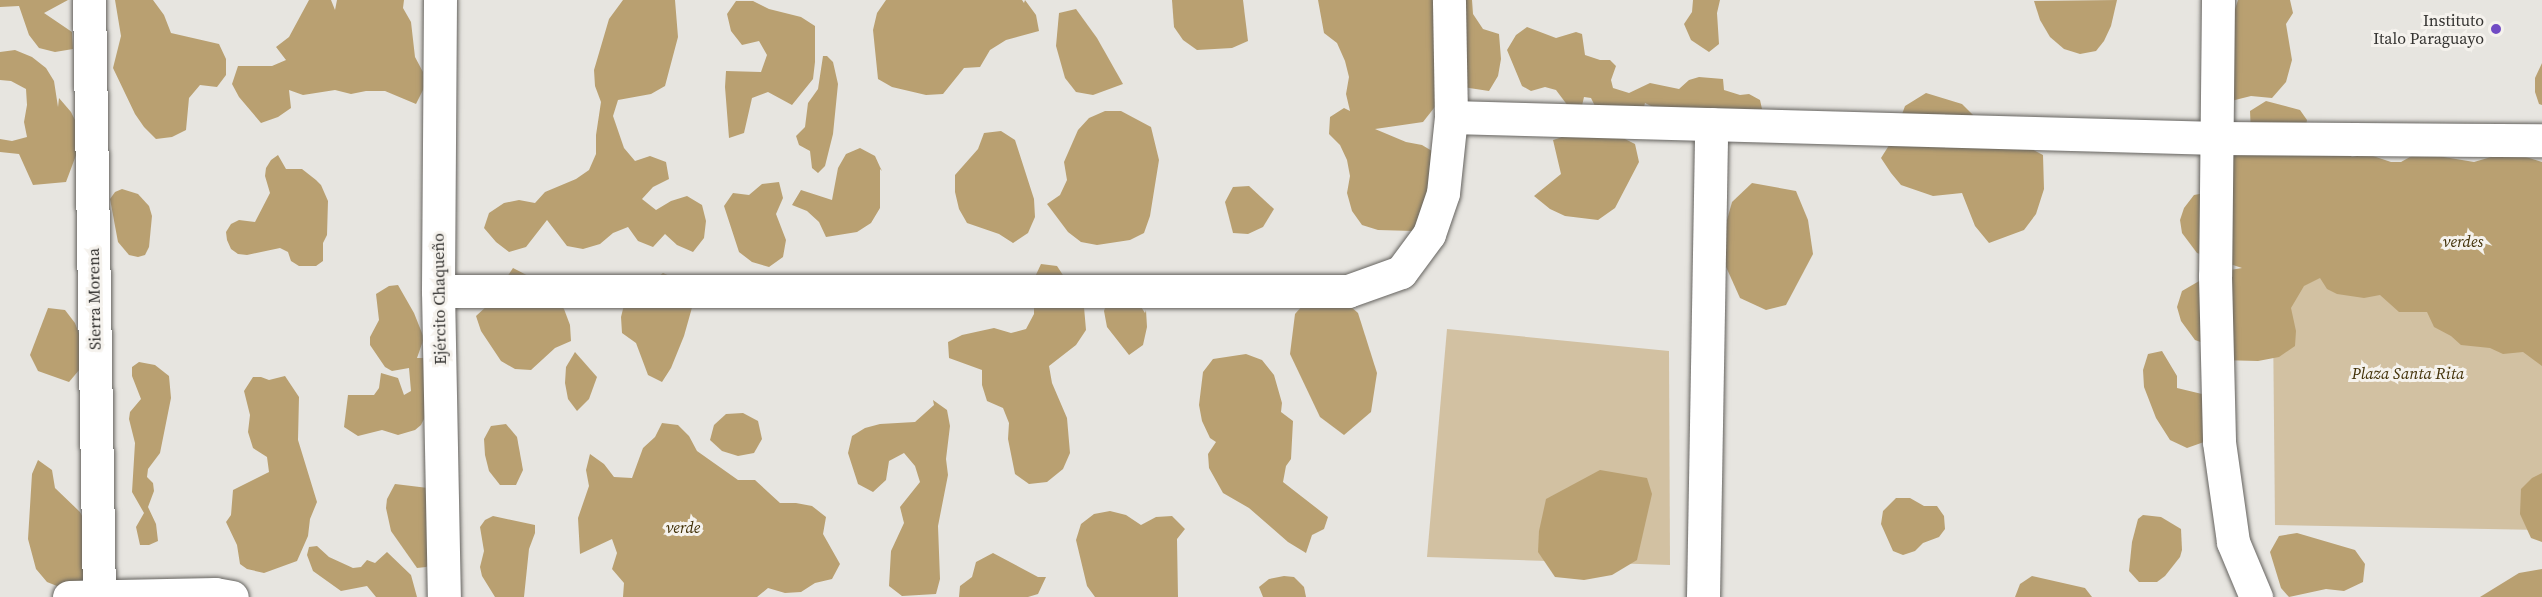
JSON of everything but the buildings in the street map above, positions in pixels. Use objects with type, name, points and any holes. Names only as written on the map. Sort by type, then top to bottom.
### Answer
[{"type":"street","name":"Sierra Morena","points":[[89,0],[89,597]]},
{"type":"street","name":"Ejército Chaqueño","points":[[440,0],[438,291],[444,597]]},
{"type":"street","points":[[438,291],[1348,291],[1401,272],[1429,234],[1443,193],[1451,117],[1449,0]]},
{"type":"street","points":[[2218,0],[2215,276],[2219,442],[2232,542],[2256,597]]},
{"type":"street","points":[[1451,117],[2218,138],[2542,140]]},
{"type":"street","points":[[1703,597],[1711,124]]},
{"type":"street","points":[[89,597],[215,594],[232,597]]},
{"type":"green space","points":[[0,0],[68,0],[44,13],[72,32],[73,49],[55,52],[39,48],[29,35],[19,6],[0,7]]},
{"type":"green space","points":[[115,0],[153,0],[164,15],[171,33],[219,44],[226,59],[226,75],[217,87],[200,85],[189,98],[186,130],[172,137],[156,139],[144,127],[135,114],[113,68],[121,36]]},
{"type":"green space","points":[[309,0],[331,0],[335,10],[337,0],[404,0],[403,8],[411,22],[415,57],[423,72],[424,88],[416,104],[385,91],[351,94],[335,90],[303,95],[289,90],[291,108],[278,117],[261,123],[239,97],[232,84],[238,66],[272,66],[286,60],[276,47],[289,37]]},
{"type":"green space","points":[[623,0],[675,0],[678,37],[665,86],[651,94],[618,100],[613,116],[624,148],[635,161],[650,156],[666,162],[669,179],[653,187],[642,199],[656,210],[671,201],[687,196],[702,205],[706,221],[704,238],[693,252],[677,245],[665,234],[653,247],[638,241],[628,227],[613,233],[600,244],[583,249],[567,246],[547,220],[526,247],[509,252],[484,228],[489,213],[504,203],[519,200],[535,203],[545,192],[576,179],[589,170],[596,154],[596,135],[601,102],[595,86],[594,70],[609,19]]},
{"type":"green space","points":[[886,0],[1022,0],[1024,3],[1025,0],[1036,15],[1039,31],[1006,40],[990,50],[980,67],[964,68],[943,94],[926,95],[892,87],[878,79],[873,30],[877,13]]},
{"type":"green space","points":[[1172,0],[1243,0],[1248,41],[1232,48],[1197,50],[1183,40],[1174,27]]},
{"type":"green space","points":[[1318,0],[1472,0],[1473,14],[1483,29],[1499,34],[1501,59],[1498,76],[1489,91],[1456,86],[1441,91],[1434,108],[1423,122],[1375,129],[1406,142],[1422,145],[1437,154],[1441,172],[1414,231],[1378,230],[1362,225],[1352,211],[1347,193],[1350,176],[1347,160],[1340,145],[1329,134],[1330,117],[1344,108],[1350,111],[1346,94],[1349,77],[1337,43],[1324,33]]},
{"type":"green space","points":[[1693,0],[1720,0],[1717,13],[1719,44],[1709,52],[1691,40],[1684,24],[1692,12]]},
{"type":"green space","points":[[2117,0],[2111,26],[2104,41],[2096,51],[2080,54],[2064,49],[2050,37],[2040,20],[2034,1]]},
{"type":"green space","points":[[2238,0],[2290,0],[2293,13],[2286,24],[2292,60],[2286,82],[2272,98],[2251,96],[2227,102],[2231,21]]},
{"type":"green space","points":[[736,1],[753,1],[769,9],[801,17],[815,26],[815,62],[813,79],[792,105],[768,92],[752,98],[744,133],[729,138],[726,71],[761,72],[767,55],[759,41],[742,45],[731,31],[727,14]]},
{"type":"green space","points":[[1076,9],[1097,38],[1123,84],[1093,95],[1076,92],[1065,78],[1056,46],[1059,13]]},
{"type":"green space","points":[[1527,27],[1556,38],[1576,32],[1582,34],[1585,55],[1600,60],[1610,60],[1616,66],[1611,80],[1613,88],[1629,93],[1650,83],[1679,89],[1689,80],[1699,77],[1723,79],[1724,90],[1740,95],[1749,94],[1760,100],[1762,109],[1655,108],[1645,103],[1641,118],[1597,110],[1591,98],[1584,97],[1581,110],[1568,106],[1556,90],[1545,87],[1531,91],[1522,86],[1507,50],[1516,35]]},
{"type":"green space","points":[[15,50],[32,57],[46,68],[54,81],[58,107],[59,98],[71,112],[78,126],[81,142],[66,182],[33,185],[19,154],[0,152],[0,139],[12,141],[27,137],[24,122],[27,105],[26,89],[11,81],[0,80],[0,52]]},
{"type":"green space","points":[[823,56],[827,56],[833,62],[838,84],[833,134],[825,166],[818,173],[812,168],[810,151],[799,145],[796,136],[805,127],[808,103],[818,89]]},
{"type":"green space","points":[[2542,63],[2542,105],[2539,104],[2535,92],[2535,78]]},
{"type":"green space","points":[[1926,93],[1962,104],[1981,123],[2043,155],[2044,189],[2036,214],[2024,230],[1989,243],[1975,226],[1962,193],[1933,196],[1901,185],[1891,173],[1881,158],[1893,139],[1905,106]]},
{"type":"green space","name":"verdes","points":[[2266,101],[2300,110],[2307,120],[2304,137],[2342,148],[2352,157],[2367,154],[2391,162],[2401,162],[2426,148],[2444,157],[2474,162],[2491,157],[2526,157],[2542,162],[2542,366],[2523,352],[2503,354],[2490,348],[2461,345],[2451,336],[2434,327],[2427,312],[2399,312],[2380,295],[2364,298],[2337,294],[2327,289],[2320,278],[2304,286],[2291,308],[2296,331],[2295,346],[2279,357],[2258,361],[2220,360],[2209,345],[2195,340],[2181,321],[2177,307],[2182,291],[2213,273],[2242,268],[2197,253],[2182,233],[2180,220],[2184,208],[2194,195],[2210,192],[2232,161],[2235,152],[2251,135],[2250,111]]},
{"type":"green space","points":[[1105,111],[1121,111],[1151,127],[1159,160],[1150,216],[1144,233],[1130,240],[1097,245],[1081,242],[1068,232],[1047,204],[1060,195],[1067,180],[1064,162],[1078,130],[1089,118]]},
{"type":"green space","points":[[1001,131],[1015,140],[1034,199],[1035,217],[1028,233],[1013,243],[999,234],[967,223],[959,209],[955,192],[955,175],[978,149],[984,133]]},
{"type":"green space","points":[[1575,133],[1621,137],[1635,144],[1639,162],[1615,208],[1598,220],[1565,216],[1550,209],[1534,196],[1561,174],[1553,140]]},
{"type":"green space","points":[[860,148],[875,156],[882,171],[880,169],[880,208],[871,223],[857,232],[826,237],[819,222],[807,211],[792,205],[801,190],[832,200],[838,168],[846,154]]},
{"type":"green space","points":[[278,155],[286,169],[302,169],[316,180],[321,185],[328,201],[327,235],[323,243],[323,261],[316,266],[299,266],[291,261],[288,252],[280,248],[247,255],[238,254],[231,249],[227,240],[226,232],[231,224],[239,220],[255,222],[270,193],[265,176],[266,168]]},
{"type":"green space","points":[[779,182],[783,198],[776,214],[786,240],[783,257],[769,267],[752,262],[739,252],[724,206],[733,193],[749,195],[762,184]]},
{"type":"green space","points":[[1752,183],[1796,191],[1808,220],[1813,254],[1786,305],[1766,310],[1740,298],[1722,258],[1725,227],[1732,202]]},
{"type":"green space","points":[[1249,186],[1274,209],[1263,227],[1248,234],[1233,233],[1225,202],[1233,187]]},
{"type":"green space","points":[[122,189],[138,194],[149,206],[152,216],[149,247],[145,255],[138,257],[129,255],[118,242],[110,199],[115,192]]},
{"type":"green space","name":"Plaza Santa Rita","points":[[2272,217],[2542,221],[2542,530],[2275,525]]},
{"type":"green space","points":[[1041,264],[1057,266],[1084,307],[1086,330],[1076,345],[1049,366],[1052,383],[1067,418],[1070,453],[1063,469],[1047,482],[1029,484],[1015,474],[1008,439],[1009,423],[1003,408],[987,401],[982,385],[982,370],[949,358],[948,342],[962,335],[994,328],[1011,333],[1026,329],[1034,314],[1034,279]]},
{"type":"green space","points":[[513,268],[542,283],[564,309],[570,325],[571,341],[555,348],[531,370],[515,369],[501,361],[481,331],[476,316],[488,305]]},
{"type":"green space","points":[[663,273],[693,286],[693,304],[684,336],[671,368],[662,382],[648,375],[636,343],[622,333],[621,317],[625,301]]},
{"type":"green space","points":[[398,285],[414,313],[424,338],[417,358],[428,358],[425,417],[415,430],[398,435],[382,430],[358,436],[344,427],[348,395],[374,395],[379,388],[381,373],[398,378],[404,395],[411,391],[409,368],[392,371],[385,367],[370,345],[370,337],[379,320],[376,294],[389,286]]},
{"type":"green space","points":[[1318,288],[1342,299],[1358,313],[1377,373],[1371,412],[1344,435],[1320,417],[1290,354],[1295,314]]},
{"type":"green space","points":[[1109,295],[1136,299],[1145,313],[1146,310],[1147,327],[1143,345],[1129,355],[1107,327],[1104,311]]},
{"type":"green space","points":[[48,308],[65,310],[75,323],[81,339],[80,369],[69,382],[38,371],[30,355]]},
{"type":"green space","points":[[1447,329],[1669,351],[1670,565],[1427,557]]},
{"type":"green space","points":[[2162,351],[2177,376],[2177,388],[2202,394],[2204,442],[2187,448],[2170,440],[2156,418],[2144,387],[2143,370],[2148,354]]},
{"type":"green space","points":[[575,352],[597,377],[589,399],[577,411],[568,399],[565,383],[566,367]]},
{"type":"green space","points":[[1246,354],[1262,360],[1274,375],[1282,403],[1281,412],[1293,421],[1291,459],[1286,466],[1283,482],[1328,517],[1324,529],[1312,535],[1306,553],[1288,542],[1249,508],[1223,493],[1209,468],[1208,454],[1216,442],[1210,438],[1202,421],[1199,405],[1203,372],[1213,359]]},
{"type":"green space","points":[[139,362],[155,365],[169,376],[171,398],[160,453],[148,469],[147,477],[153,483],[154,491],[148,507],[156,524],[158,541],[149,545],[140,545],[136,527],[144,513],[132,492],[135,443],[129,419],[130,412],[141,399],[132,376],[132,367]]},
{"type":"green space","points":[[285,376],[299,397],[298,440],[317,502],[310,519],[308,536],[297,561],[264,573],[247,569],[240,564],[237,545],[226,522],[231,515],[233,490],[269,472],[267,457],[253,448],[248,432],[250,415],[244,391],[253,377],[269,380]]},
{"type":"green space","points":[[933,400],[947,410],[950,426],[946,459],[948,475],[938,526],[940,579],[936,594],[902,596],[889,586],[891,551],[904,523],[900,507],[920,482],[915,466],[904,453],[889,461],[886,480],[873,492],[858,484],[848,453],[852,436],[865,428],[880,424],[915,422],[934,405]]},
{"type":"green space","points":[[743,413],[758,421],[762,439],[754,453],[738,456],[722,451],[710,440],[714,425],[726,414]]},
{"type":"green space","name":"verde","points":[[662,423],[678,425],[689,436],[697,451],[738,480],[755,480],[780,503],[812,506],[826,517],[823,534],[840,564],[832,579],[815,583],[801,592],[785,593],[768,588],[757,597],[623,597],[624,583],[612,569],[617,553],[612,539],[580,554],[578,518],[589,486],[586,470],[590,454],[604,464],[614,477],[632,478],[643,448],[655,437]]},
{"type":"green space","points":[[506,424],[517,437],[523,470],[516,485],[500,485],[489,471],[485,455],[484,439],[491,426]]},
{"type":"green space","points":[[38,460],[52,470],[55,488],[80,512],[88,527],[94,576],[62,588],[47,582],[36,569],[28,539],[32,474]]},
{"type":"green space","points":[[1600,470],[1647,478],[1652,494],[1637,560],[1612,575],[1584,580],[1555,577],[1538,552],[1539,531],[1546,499]]},
{"type":"green space","points":[[2542,473],[2542,542],[2531,538],[2520,514],[2521,489],[2532,478]]},
{"type":"green space","points":[[395,484],[428,488],[433,562],[426,567],[417,568],[391,531],[386,508],[387,499]]},
{"type":"green space","points":[[1896,498],[1910,498],[1924,506],[1937,506],[1944,516],[1945,529],[1939,537],[1903,555],[1893,551],[1881,524],[1883,511]]},
{"type":"green space","points":[[1110,511],[1126,515],[1141,525],[1156,517],[1172,516],[1185,529],[1177,539],[1178,597],[1095,597],[1087,586],[1076,540],[1081,524],[1094,514]]},
{"type":"green space","points":[[2143,515],[2161,517],[2181,529],[2180,557],[2165,576],[2157,582],[2139,582],[2129,571],[2132,542],[2138,519]]},
{"type":"green space","points":[[493,516],[535,525],[535,533],[529,549],[524,597],[495,597],[482,576],[480,567],[484,551],[480,527],[485,520]]},
{"type":"green space","points":[[2297,533],[2355,550],[2365,564],[2363,582],[2344,591],[2326,589],[2289,597],[2281,588],[2270,552],[2279,536]]},
{"type":"green space","points":[[317,546],[329,557],[353,568],[361,567],[367,560],[375,563],[387,552],[411,575],[417,597],[376,597],[367,586],[341,591],[313,571],[307,555],[309,547]]},
{"type":"green space","points":[[993,553],[1038,577],[1046,577],[1038,594],[1028,597],[959,597],[960,586],[972,577],[976,562]]},
{"type":"green space","points":[[2542,569],[2542,597],[2480,597],[2519,573]]},
{"type":"green space","points":[[2032,576],[2085,588],[2092,597],[2015,597],[2020,584]]},
{"type":"green space","points":[[1294,577],[1304,587],[1306,597],[1263,597],[1259,587],[1269,579]]},
{"type":"place","name":"Instituto Italo Paraguayo","points":[[2496,29]]}]
